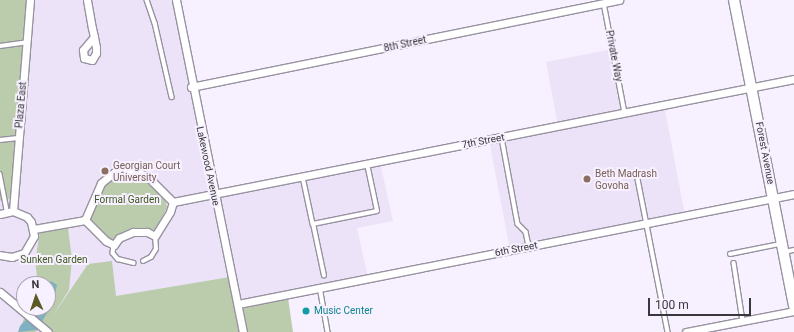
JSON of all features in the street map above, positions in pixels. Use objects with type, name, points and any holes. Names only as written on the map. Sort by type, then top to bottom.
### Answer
[{"type":"street","name":"Plaza East","points":[[4,211],[18,138],[30,0]]},
{"type":"street","points":[[87,0],[94,37]]},
{"type":"street","name":"Lakewood Avenue","points":[[176,0],[191,87],[243,332]]},
{"type":"street","name":"8th Street","points":[[191,87],[619,0]]},
{"type":"street","name":"Forest Avenue","points":[[734,0],[794,306]]},
{"type":"street","name":"7th Street","points":[[173,202],[794,79]]},
{"type":"street","points":[[121,167],[147,176],[173,202],[170,212],[155,236],[147,232],[132,232],[118,238],[114,245],[106,241],[85,220],[101,183],[121,167]]},
{"type":"street","name":"6th Street","points":[[238,304],[794,194]]},
{"type":"street","points":[[0,254],[12,258],[24,253],[33,243],[34,229],[27,216],[4,211]]},
{"type":"street","points":[[34,229],[85,220]]},
{"type":"street","points":[[0,292],[47,332]]},
{"type":"street","points":[[686,332],[794,311]]},
{"type":"lane","points":[[147,0],[155,23],[172,97]]},
{"type":"lane","name":"Private Way","points":[[604,2],[625,113]]},
{"type":"lane","points":[[0,46],[27,42]]},
{"type":"lane","points":[[0,140],[18,138]]},
{"type":"lane","points":[[502,138],[518,224],[526,232],[529,246]]},
{"type":"lane","points":[[313,224],[377,211],[367,164]]},
{"type":"lane","points":[[0,174],[4,211]]},
{"type":"lane","points":[[637,174],[668,332]]},
{"type":"lane","points":[[303,177],[324,276]]},
{"type":"lane","points":[[143,261],[152,257],[156,249],[155,236]]},
{"type":"lane","points":[[114,245],[113,253],[118,259],[134,263]]},
{"type":"lane","points":[[730,254],[783,248],[794,250]]},
{"type":"lane","points":[[734,263],[743,321]]},
{"type":"lane","points":[[320,288],[328,332]]},
{"type":"shaded area","name":"Georgian Court University","points":[[0,0],[176,0],[214,195],[380,162],[393,221],[357,228],[368,278],[238,304],[243,332],[35,332],[45,316],[56,316],[56,276],[16,276],[16,316],[30,316],[20,326],[18,332],[0,332]]},
{"type":"shaded area","name":"Beth Madrash Govoha","points":[[613,49],[625,114],[664,105],[685,215],[510,250],[489,140],[558,126],[546,62]]},
{"type":"green space","points":[[0,0],[27,0],[10,200],[4,195],[0,201]]},
{"type":"green space","name":"Formal Garden","points":[[130,171],[145,178],[166,202],[167,208],[155,230],[131,228],[111,240],[90,221],[89,216],[100,188],[112,176],[121,172]]},
{"type":"green space","name":"Sunken Garden","points":[[68,228],[72,259],[69,290],[56,311],[56,276],[37,276],[35,261],[40,232]]},
{"type":"green space","points":[[112,261],[116,296],[230,277],[237,310],[288,298],[293,332],[43,332],[48,325],[35,332],[18,332],[25,316],[56,316],[56,311],[88,264]]},
{"type":"water","points":[[30,316],[45,316],[37,330],[18,332],[20,326]]},
{"type":"place","name":"Georgian Court University","points":[[105,171]]},
{"type":"place","name":"Beth Madrash Govoha","points":[[587,179]]},
{"type":"place","name":"Music Center","points":[[306,311]]}]
